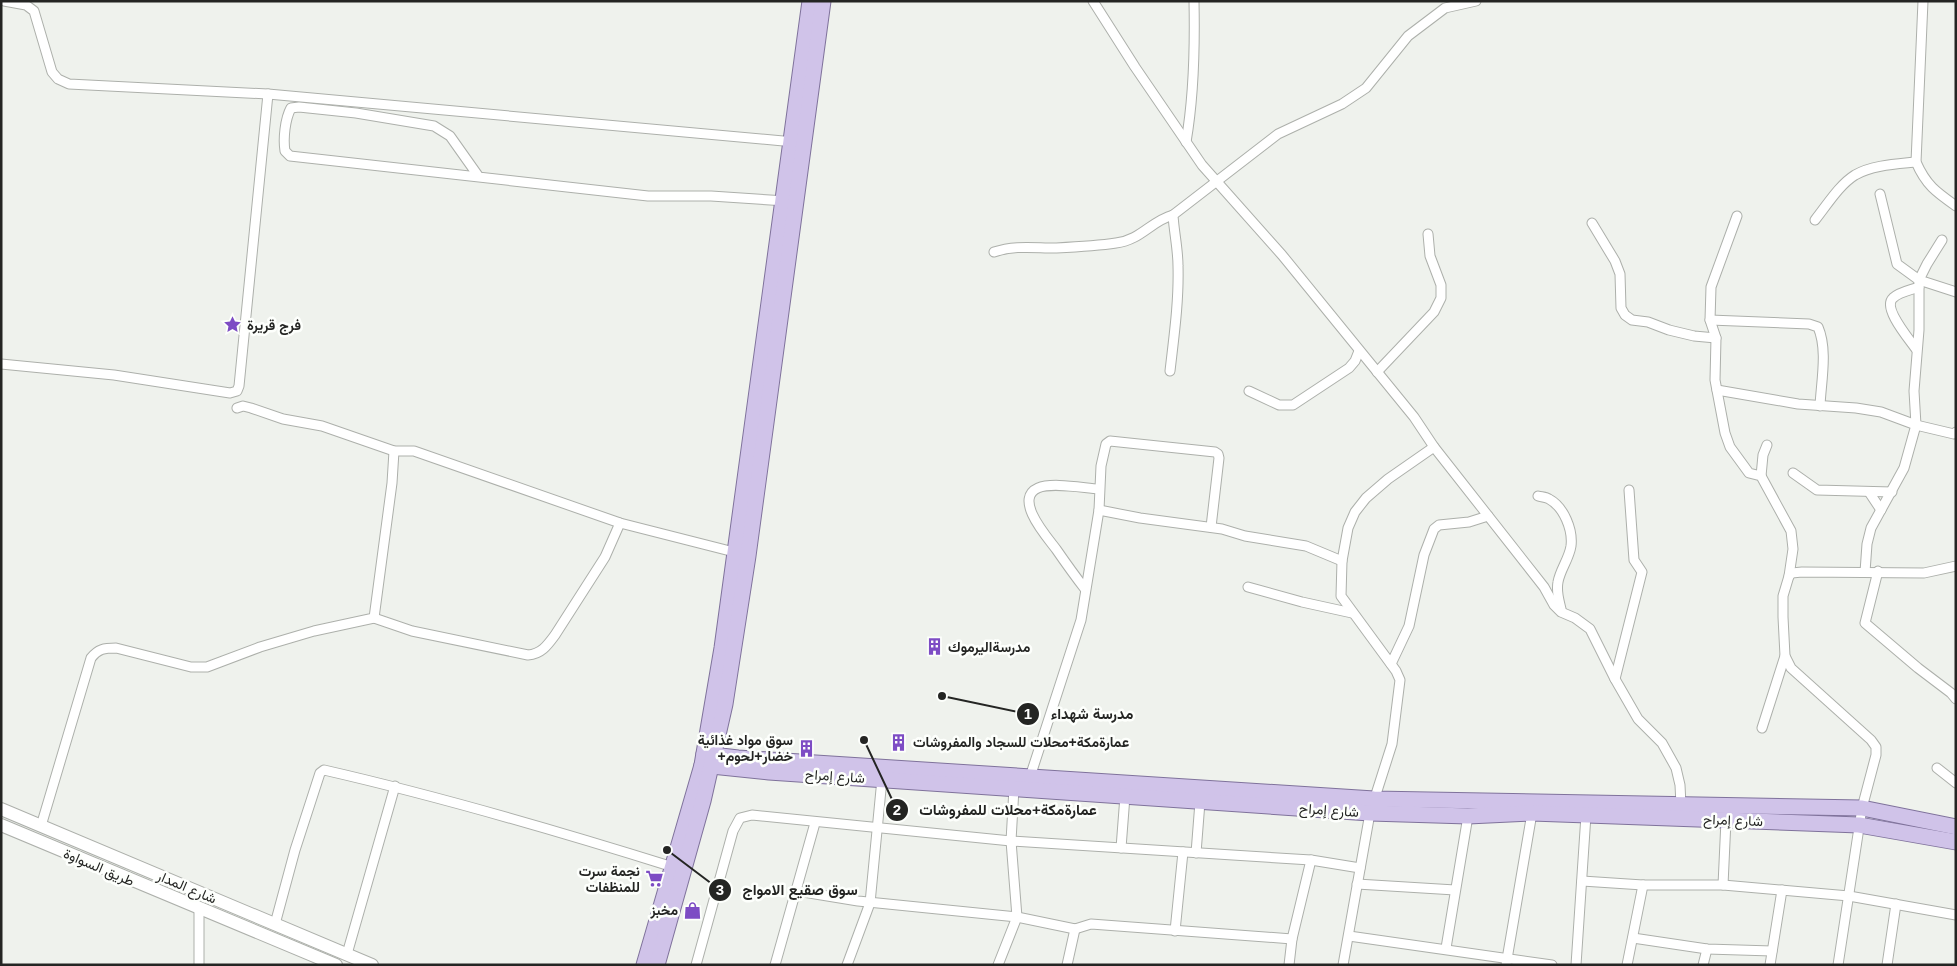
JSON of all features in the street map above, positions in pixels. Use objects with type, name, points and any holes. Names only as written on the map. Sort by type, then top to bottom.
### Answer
[{"type":"main road","points":[[657,965],[734,651],[741,554],[790,201],[810,1]]},
{"type":"main road","points":[[797,143],[823,1]]},
{"type":"main road","points":[[644,965],[673,867],[708,761]]},
{"type":"main road","name":"شارع إمراح","points":[[708,761],[1030,777],[1468,816],[1532,813],[1860,825],[1956,842]]},
{"type":"main road","name":"شارع إمراح","points":[[708,761],[882,779],[1200,802],[1372,806],[1681,805],[1862,808],[1956,827]]},
{"type":"street","points":[[4,1],[26,5],[34,11],[52,72],[58,80],[63,82],[268,94],[797,143]]},
{"type":"street","points":[[1093,1],[1186,142],[1216,181],[1282,254],[1359,351],[1414,416],[1434,447],[1561,612],[1575,618],[1590,629],[1615,680],[1638,719],[1662,743],[1676,768],[1680,786],[1681,805]]},
{"type":"street","points":[[1186,142],[1195,49],[1194,1]]},
{"type":"street","points":[[994,252],[1004,248],[1024,246],[1055,248],[1118,243],[1136,238],[1156,222],[1174,215],[1278,134],[1342,104],[1366,88],[1408,36],[1446,8],[1476,1]]},
{"type":"street","points":[[1923,1],[1916,162],[1924,179],[1939,194],[1956,206]]},
{"type":"street","points":[[1,364],[114,375],[230,393],[237,391],[268,94]]},
{"type":"street","points":[[479,177],[450,136],[434,126],[356,113],[299,107],[291,108],[288,114],[284,144],[285,151],[290,156],[648,196],[711,196],[790,201]]},
{"type":"street","points":[[1815,220],[1846,182],[1855,175],[1892,165],[1916,162]]},
{"type":"street","points":[[1880,194],[1897,264],[1919,283],[1956,292]]},
{"type":"street","points":[[1170,371],[1178,299],[1178,263],[1174,215]]},
{"type":"street","points":[[1737,216],[1711,287],[1710,320],[1716,338],[1714,367],[1725,433],[1730,447],[1749,473],[1761,476]]},
{"type":"street","points":[[1592,223],[1615,261],[1620,274],[1621,308],[1625,315],[1632,320],[1648,322],[1686,334],[1716,338]]},
{"type":"street","points":[[1377,372],[1434,312],[1442,298],[1441,285],[1430,256],[1428,234]]},
{"type":"street","points":[[1865,572],[1867,544],[1872,528],[1904,468],[1916,425],[1914,391],[1919,330],[1919,283],[1926,264],[1942,240]]},
{"type":"street","points":[[1916,349],[1897,322],[1890,309],[1890,303],[1892,298],[1919,283]]},
{"type":"street","points":[[1710,320],[1810,324],[1818,327],[1821,334],[1822,354],[1820,406]]},
{"type":"street","points":[[1249,391],[1279,405],[1294,405],[1349,368],[1355,361],[1359,351]]},
{"type":"street","points":[[1717,390],[1798,404],[1881,412],[1916,425],[1955,434]]},
{"type":"street","points":[[237,408],[243,406],[283,419],[322,426],[394,450],[414,451],[620,523],[741,554]]},
{"type":"street","points":[[1030,777],[1073,646],[1084,604],[1085,589],[1100,510],[1099,489],[1106,444],[1110,441],[1215,452],[1218,454],[1211,527]]},
{"type":"street","points":[[1767,445],[1763,455],[1761,476],[1791,531],[1793,549],[1789,576],[1783,596],[1782,617],[1786,656],[1791,668],[1871,740],[1876,747],[1876,755],[1862,808],[1838,965]]},
{"type":"street","points":[[1343,965],[1372,806],[1392,744],[1400,680],[1391,664],[1341,596],[1342,561],[1348,528],[1355,512],[1366,498],[1388,478],[1434,447]]},
{"type":"street","points":[[374,618],[392,483],[394,450]]},
{"type":"street","points":[[1793,473],[1817,490],[1892,492]]},
{"type":"street","points":[[1085,589],[1039,529],[1029,502],[1031,493],[1037,488],[1049,485],[1099,489]]},
{"type":"street","points":[[1615,680],[1642,572],[1634,560],[1629,490]]},
{"type":"street","points":[[1869,492],[1881,510]]},
{"type":"street","points":[[1538,496],[1549,499],[1558,506],[1570,530],[1570,547],[1558,581],[1557,595],[1561,612]]},
{"type":"street","points":[[1100,510],[1140,518],[1211,527],[1245,536],[1306,546],[1342,561]]},
{"type":"street","points":[[1391,664],[1409,626],[1424,555],[1434,529],[1438,525],[1469,522],[1488,516]]},
{"type":"street","points":[[41,826],[91,658],[96,651],[104,648],[116,648],[191,668],[207,667],[314,631],[374,618],[412,631],[534,655],[548,645],[560,628],[605,556],[620,523]]},
{"type":"street","points":[[1789,576],[1792,573],[1802,572],[1924,573],[1956,566]]},
{"type":"street","points":[[1878,572],[1864,623],[1956,699]]},
{"type":"street","points":[[1248,587],[1352,613]]},
{"type":"street","points":[[1762,728],[1786,656]]},
{"type":"street","points":[[1937,768],[1956,783]]},
{"type":"street","points":[[275,924],[295,850],[320,773],[324,770],[395,786],[673,867]]},
{"type":"street","points":[[847,965],[870,903],[882,779]]},
{"type":"street","points":[[347,954],[395,786]]},
{"type":"street","points":[[998,965],[1017,918],[1011,842],[1014,788]]},
{"type":"street","points":[[1121,848],[1125,796]]},
{"type":"street","points":[[1196,853],[1200,802]]},
{"type":"street","name":"شارع المدار","points":[[1,809],[372,965]]},
{"type":"street","points":[[1507,961],[1532,813]]},
{"type":"street","points":[[696,965],[733,832],[740,818],[752,815],[1011,842],[1311,860],[1360,868]]},
{"type":"street","points":[[1576,965],[1586,815]]},
{"type":"street","points":[[1446,948],[1468,816]]},
{"type":"street","points":[[1723,885],[1726,820]]},
{"type":"street","points":[[776,965],[798,891],[815,823]]},
{"type":"street","name":"طريق السواوة","points":[[1,825],[336,965]]},
{"type":"street","points":[[1175,930],[1183,852]]},
{"type":"street","points":[[1289,965],[1292,939],[1311,860]]},
{"type":"street","points":[[1582,882],[1643,885],[1723,885],[1849,896],[1956,916]]},
{"type":"street","points":[[1357,884],[1455,890]]},
{"type":"street","points":[[1627,965],[1643,885]]},
{"type":"street","points":[[1770,965],[1782,890]]},
{"type":"street","points":[[798,891],[870,903],[1017,918],[1075,929],[1091,924],[1292,939]]},
{"type":"street","points":[[1886,965],[1896,904]]},
{"type":"street","points":[[199,908],[199,965]]},
{"type":"street","points":[[1067,965],[1075,929]]},
{"type":"street","points":[[1349,936],[1446,948],[1507,961],[1552,965]]},
{"type":"street","points":[[1633,938],[1707,949],[1772,951]]},
{"type":"street","points":[[1703,965],[1707,949]]},
{"type":"place","name":"فرج قريرة","points":[[233,325]]},
{"type":"place","name":"مدرسةاليرموك","points":[[934,647]]},
{"type":"place","name":"مدرسة شهداء","points":[[942,696]]},
{"type":"place","name":"عمارةمكة+محلات للمفروشات","points":[[864,740]]},
{"type":"place","name":"عمارةمكة+محلات للسجاد والمفروشات","points":[[899,742]]},
{"type":"place","name":"سوق مواد غذائية +خضار+لحوم","points":[[807,748]]},
{"type":"place","name":"سوق صقيع الامواج","points":[[667,850]]},
{"type":"place","name":"نجمة سرت للمنظفات","points":[[654,879]]},
{"type":"place","name":"مخبز","points":[[692,910]]}]
